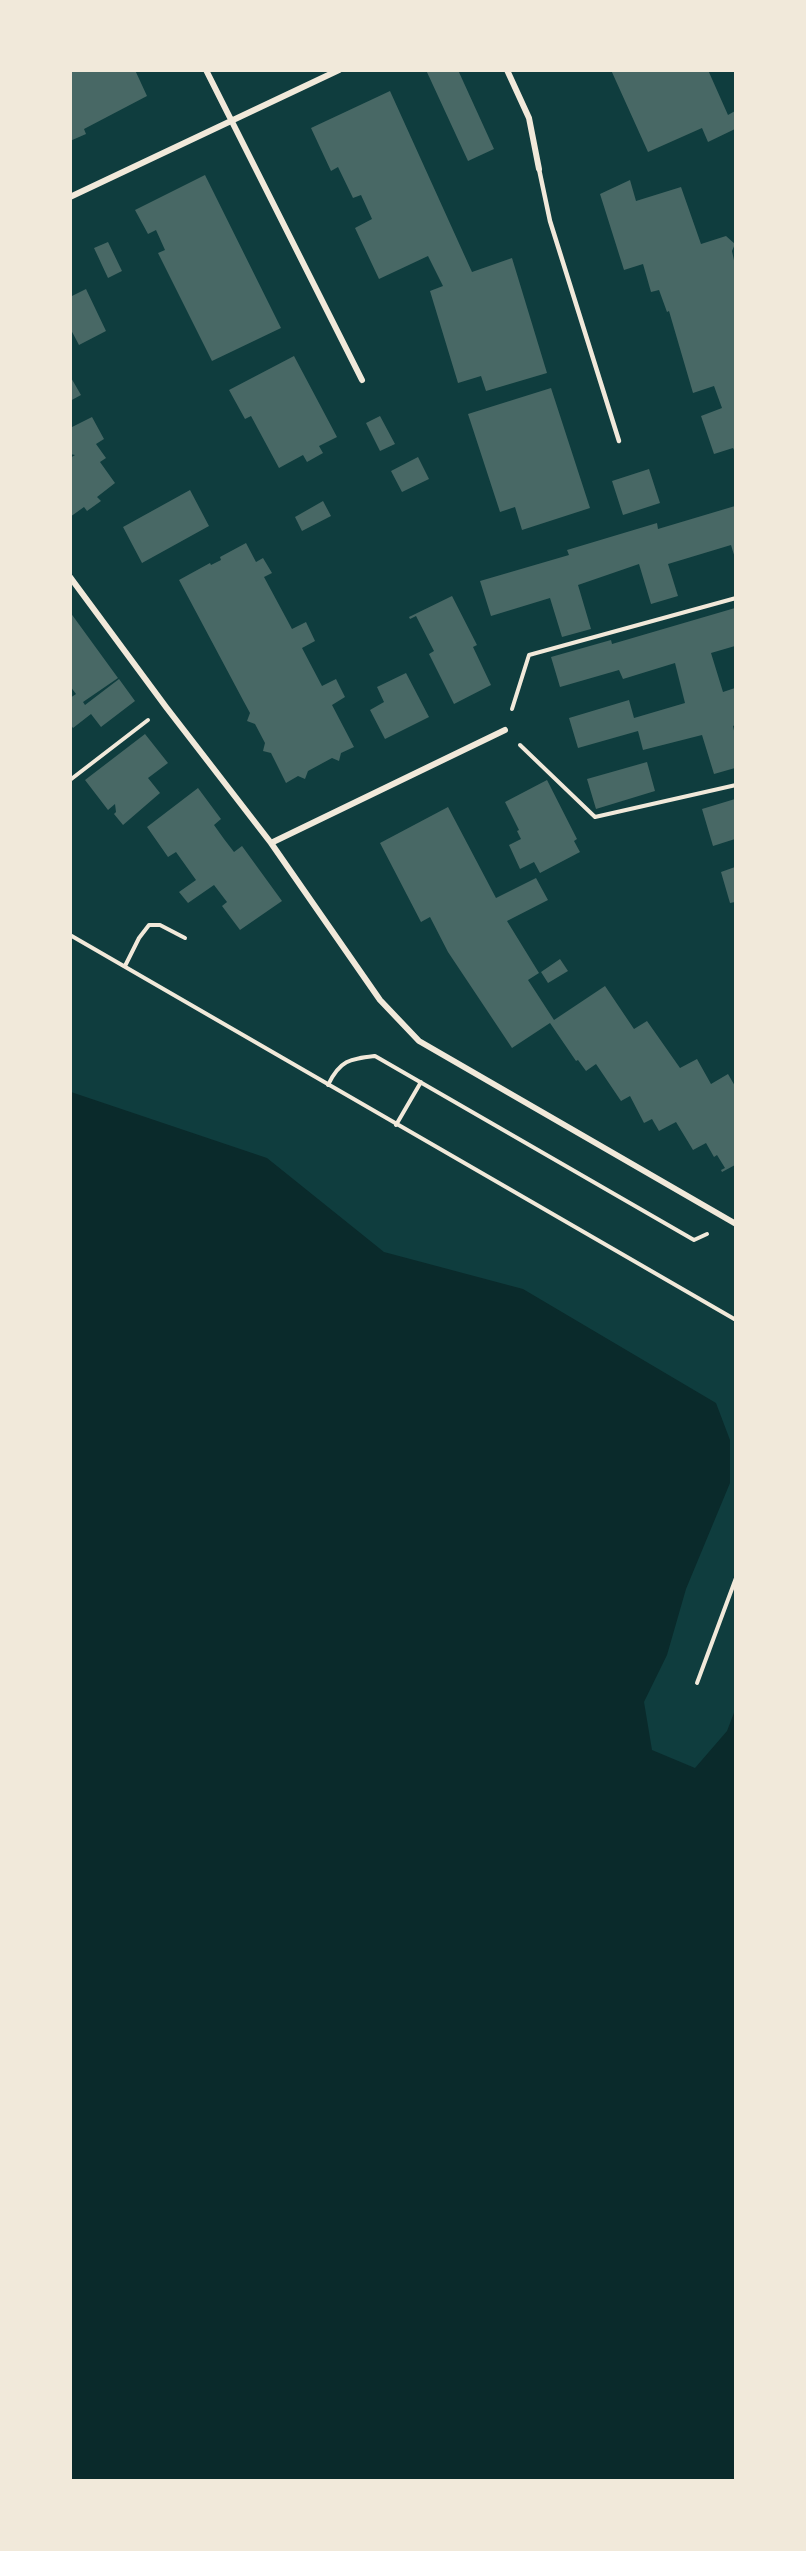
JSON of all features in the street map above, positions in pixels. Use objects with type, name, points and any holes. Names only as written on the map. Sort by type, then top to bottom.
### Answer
[{"type":"street","points":[[206,70],[362,380]]},
{"type":"street","points":[[70,197],[339,70]]},
{"type":"street","points":[[507,70],[529,118],[539,169]]},
{"type":"street","points":[[70,577],[271,843],[380,1000],[419,1041],[735,1224]]},
{"type":"street","points":[[271,843],[505,730]]},
{"type":"lane","points":[[539,169],[550,220],[619,441]]},
{"type":"path","points":[[735,598],[529,655],[505,730],[595,817],[735,785]]},
{"type":"path","points":[[70,780],[166,707]]},
{"type":"path","points":[[125,966],[139,938],[149,925],[160,925],[185,938]]},
{"type":"path","points":[[70,935],[735,1320]]},
{"type":"path","points":[[328,1085],[335,1071],[350,1059],[375,1056],[694,1240],[701,1238],[727,1219]]},
{"type":"path","points":[[396,1125],[421,1082]]},
{"type":"path","points":[[696,1683],[735,1578]]},
{"type":"water","points":[[71,1092],[267,1158],[384,1252],[523,1289],[716,1403],[730,1440],[730,1483],[686,1589],[667,1655],[644,1702],[652,1750],[695,1768],[727,1731],[735,1710],[735,2480],[71,2480]]},
{"type":"building","points":[[70,70],[135,70],[147,96],[84,129],[86,134],[70,141]]},
{"type":"building","points":[[426,70],[458,70],[494,149],[468,161]]},
{"type":"building","points":[[611,70],[708,70],[728,115],[735,111],[735,129],[708,142],[702,128],[648,152]]},
{"type":"building","points":[[390,91],[472,272],[512,258],[547,373],[486,391],[481,376],[458,383],[430,291],[443,286],[428,256],[379,279],[355,228],[372,219],[361,195],[353,198],[338,167],[331,171],[311,128]]},
{"type":"building","points":[[205,175],[281,328],[212,361],[158,253],[165,250],[156,230],[148,234],[135,210]]},
{"type":"building","points":[[630,180],[636,201],[681,187],[701,244],[726,236],[735,244],[732,251],[735,265],[735,452],[733,448],[714,454],[701,416],[722,408],[714,386],[693,393],[669,311],[667,312],[659,290],[651,292],[643,264],[624,270],[600,194]]},
{"type":"building","points":[[108,242],[122,271],[108,278],[94,248]]},
{"type":"building","points":[[86,289],[106,331],[79,345],[70,328],[70,297]]},
{"type":"building","points":[[294,356],[337,437],[319,446],[323,453],[307,462],[303,455],[279,468],[251,416],[245,419],[229,390]]},
{"type":"building","points":[[70,376],[81,395],[70,401]]},
{"type":"building","points":[[551,388],[590,508],[522,530],[515,507],[500,512],[468,414]]},
{"type":"building","points":[[380,416],[395,444],[380,451],[366,423]]},
{"type":"building","points":[[92,417],[104,439],[96,444],[106,458],[100,462],[115,483],[97,497],[101,501],[87,511],[84,507],[70,517],[70,458],[75,455],[70,454],[70,428]]},
{"type":"building","points":[[418,457],[429,479],[402,492],[391,471]]},
{"type":"building","points":[[649,469],[660,503],[623,515],[612,481]]},
{"type":"building","points":[[190,490],[209,526],[142,563],[123,527]]},
{"type":"building","points":[[323,501],[331,516],[302,531],[295,517]]},
{"type":"building","points":[[735,506],[735,558],[731,545],[668,564],[678,596],[651,604],[639,564],[578,585],[591,629],[562,637],[550,598],[491,616],[480,581],[569,555],[567,550],[657,523],[658,529]]},
{"type":"building","points":[[246,543],[256,562],[263,558],[272,573],[264,577],[292,629],[306,622],[315,641],[302,648],[322,686],[336,679],[345,697],[332,705],[354,747],[341,753],[339,761],[332,758],[308,771],[305,779],[298,776],[286,783],[271,753],[263,751],[265,743],[255,724],[247,721],[250,713],[179,580],[210,563],[211,565],[221,560],[220,557]]},
{"type":"building","points":[[452,596],[477,645],[473,647],[491,685],[454,704],[429,654],[434,651],[416,616],[410,619],[409,617]]},
{"type":"building","points":[[735,608],[735,646],[711,653],[723,692],[735,688],[735,725],[733,726],[735,768],[714,774],[702,735],[643,750],[638,731],[578,748],[569,718],[629,700],[634,718],[685,703],[675,663],[623,679],[619,670],[560,687],[551,657],[611,640],[612,644]]},
{"type":"building","points":[[70,612],[118,678],[83,702],[85,705],[119,679],[135,701],[101,727],[91,714],[73,728],[70,724],[70,698],[76,694],[70,686]]},
{"type":"building","points":[[406,673],[429,717],[385,739],[370,710],[384,702],[377,687]]},
{"type":"building","points":[[145,734],[168,763],[148,778],[160,793],[123,825],[114,814],[115,804],[108,810],[85,780]]},
{"type":"building","points":[[647,762],[655,791],[596,809],[587,779]]},
{"type":"building","points":[[547,780],[577,839],[574,841],[580,852],[540,873],[534,862],[520,869],[509,845],[521,839],[517,831],[519,830],[505,802]]},
{"type":"building","points":[[198,788],[221,819],[214,825],[224,839],[234,852],[242,846],[282,901],[240,930],[222,906],[227,902],[214,885],[188,903],[179,892],[196,880],[176,852],[168,857],[147,827]]},
{"type":"building","points":[[735,799],[735,839],[713,846],[702,809]]},
{"type":"building","points":[[448,807],[496,898],[536,878],[548,900],[507,921],[539,973],[528,980],[554,1020],[605,986],[634,1029],[647,1021],[680,1068],[697,1059],[711,1084],[728,1074],[735,1086],[735,1165],[722,1172],[721,1170],[725,1168],[717,1155],[714,1157],[706,1143],[693,1150],[676,1122],[659,1131],[652,1119],[644,1123],[630,1096],[621,1101],[596,1064],[586,1071],[578,1060],[576,1061],[550,1023],[512,1048],[448,952],[430,917],[421,922],[380,843]]},
{"type":"building","points":[[735,867],[735,902],[730,903],[721,872]]},
{"type":"building","points":[[560,959],[568,971],[548,983],[541,972]]}]
